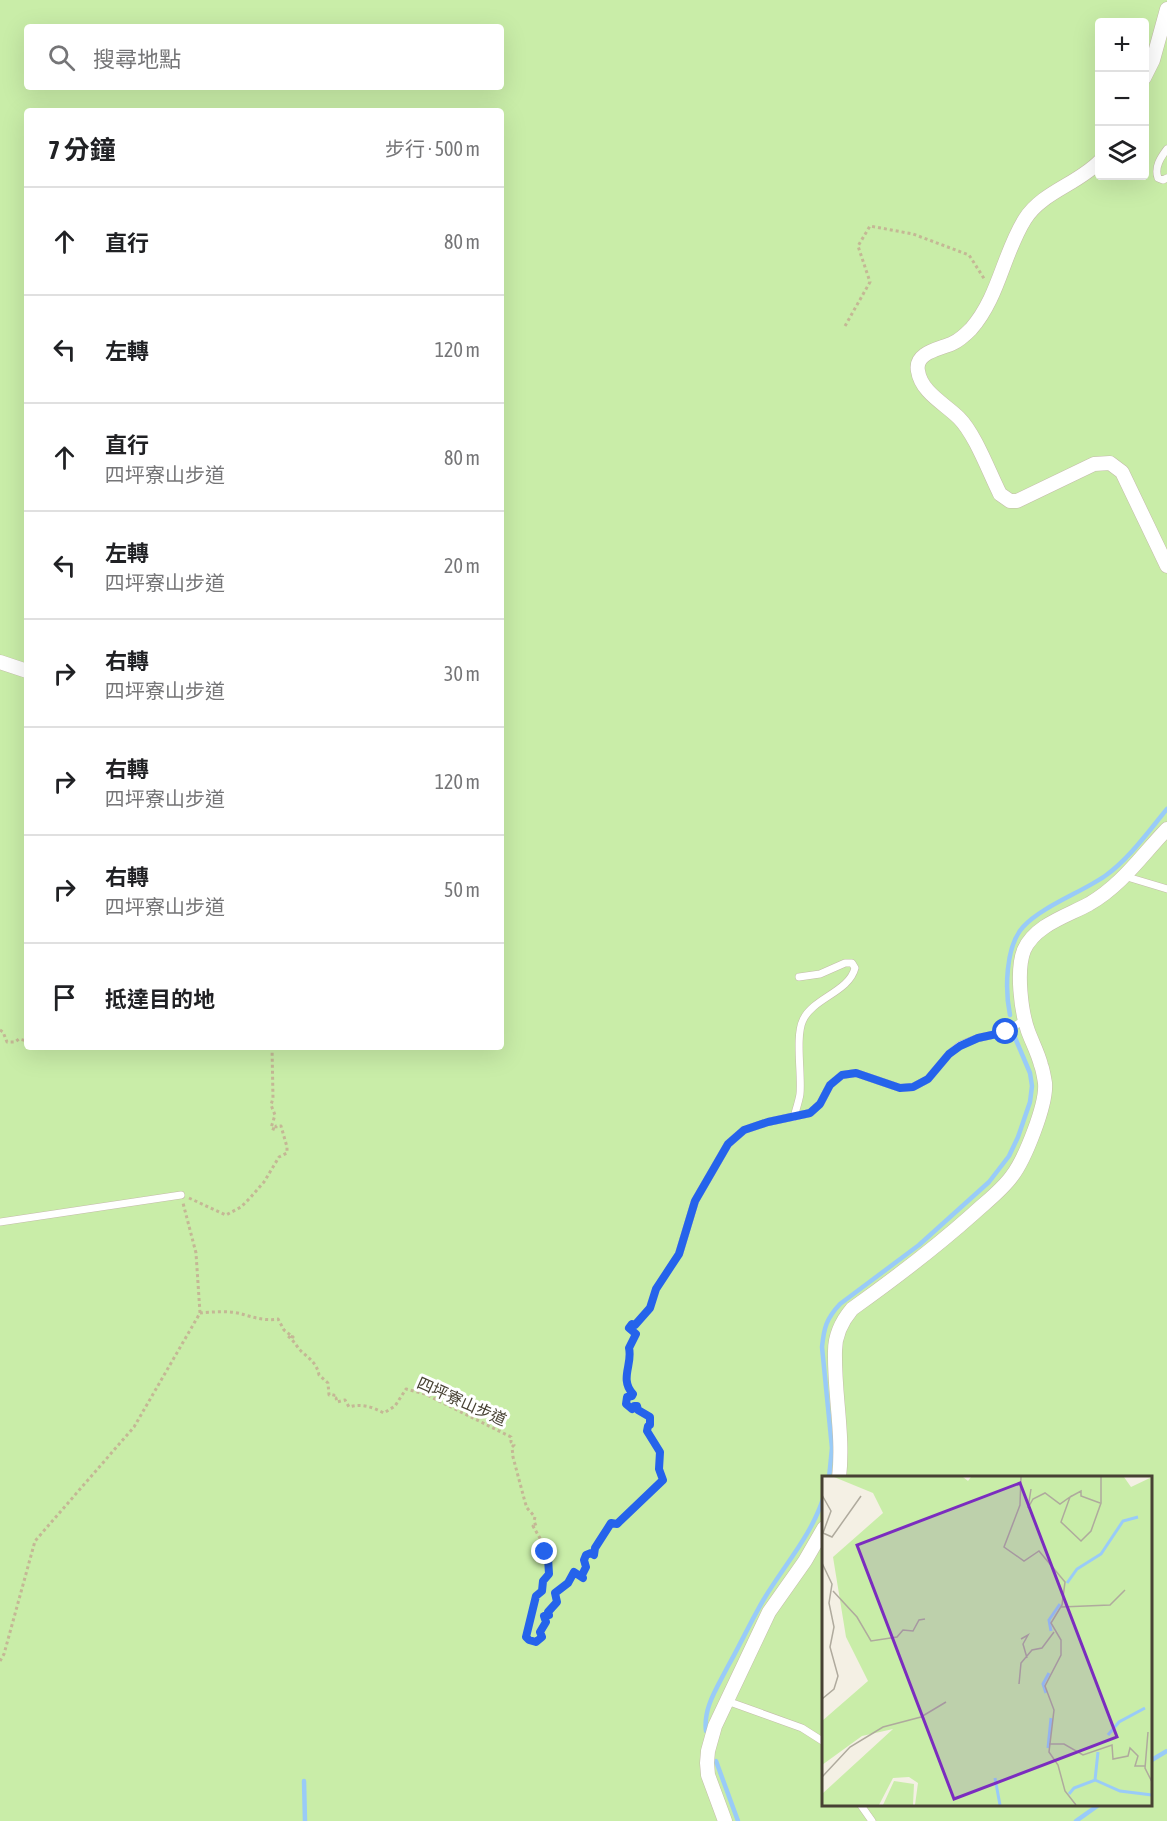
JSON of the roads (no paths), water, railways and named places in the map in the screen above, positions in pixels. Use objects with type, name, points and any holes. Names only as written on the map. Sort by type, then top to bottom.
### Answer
[{"type":"street","points":[[1147,72],[1153,60],[1167,9]]},
{"type":"street","points":[[1095,165],[1082,177],[1034,208],[1025,218],[994,294],[984,311],[960,339],[926,355],[919,361],[917,368],[926,389],[965,426],[1004,499],[1017,501],[1094,464],[1102,462],[1116,466],[1122,472],[1167,566]]},
{"type":"street","points":[[0,662],[24,670]]},
{"type":"street","points":[[839,1476],[841,1445],[834,1350],[841,1326],[852,1309],[943,1241],[1012,1176],[1021,1161],[1037,1121],[1044,1098],[1045,1083],[1041,1064],[1027,1029],[1022,1001],[1021,971],[1024,951],[1031,939],[1063,916],[1103,895],[1137,864],[1167,829]]},
{"type":"street","points":[[725,1821],[708,1775],[708,1751],[715,1726],[769,1612],[805,1561],[822,1531]]},
{"type":"lane","points":[[1167,149],[1157,165],[1156,173],[1158,178],[1163,180],[1167,178]]},
{"type":"lane","points":[[1124,876],[1167,889]]},
{"type":"lane","points":[[794,1117],[800,1095],[800,1031],[803,1019],[848,981],[854,974],[855,968],[852,963],[845,963],[820,974],[799,977]]},
{"type":"lane","points":[[679,1254],[695,1201],[728,1144],[744,1130],[810,1113],[820,1104],[830,1085],[842,1075],[856,1073],[900,1088],[913,1087],[928,1079],[949,1054],[960,1046],[978,1038],[1006,1032],[1025,1019]]},
{"type":"lane","points":[[0,1222],[181,1195]]},
{"type":"lane","points":[[727,1701],[802,1728],[822,1741]]},
{"type":"lane","points":[[861,1806],[872,1821]]},
{"type":"waterway","points":[[1010,1015],[1007,994],[1008,969],[1013,946],[1023,927],[1040,913],[1096,882],[1114,869],[1138,845],[1167,809]]},
{"type":"waterway","points":[[829,1476],[832,1448],[822,1347],[826,1324],[840,1304],[919,1245],[989,1182],[1009,1156],[1030,1102],[1032,1086],[1030,1073],[1013,1033]]},
{"type":"waterway","points":[[706,1731],[707,1714],[715,1691],[764,1599],[813,1524],[822,1502]]},
{"type":"waterway","points":[[1152,1760],[1167,1751]]},
{"type":"waterway","points":[[716,1761],[738,1821]]},
{"type":"waterway","points":[[304,1781],[305,1821]]},
{"type":"waterway","points":[[1076,1821],[1097,1806]]}]
